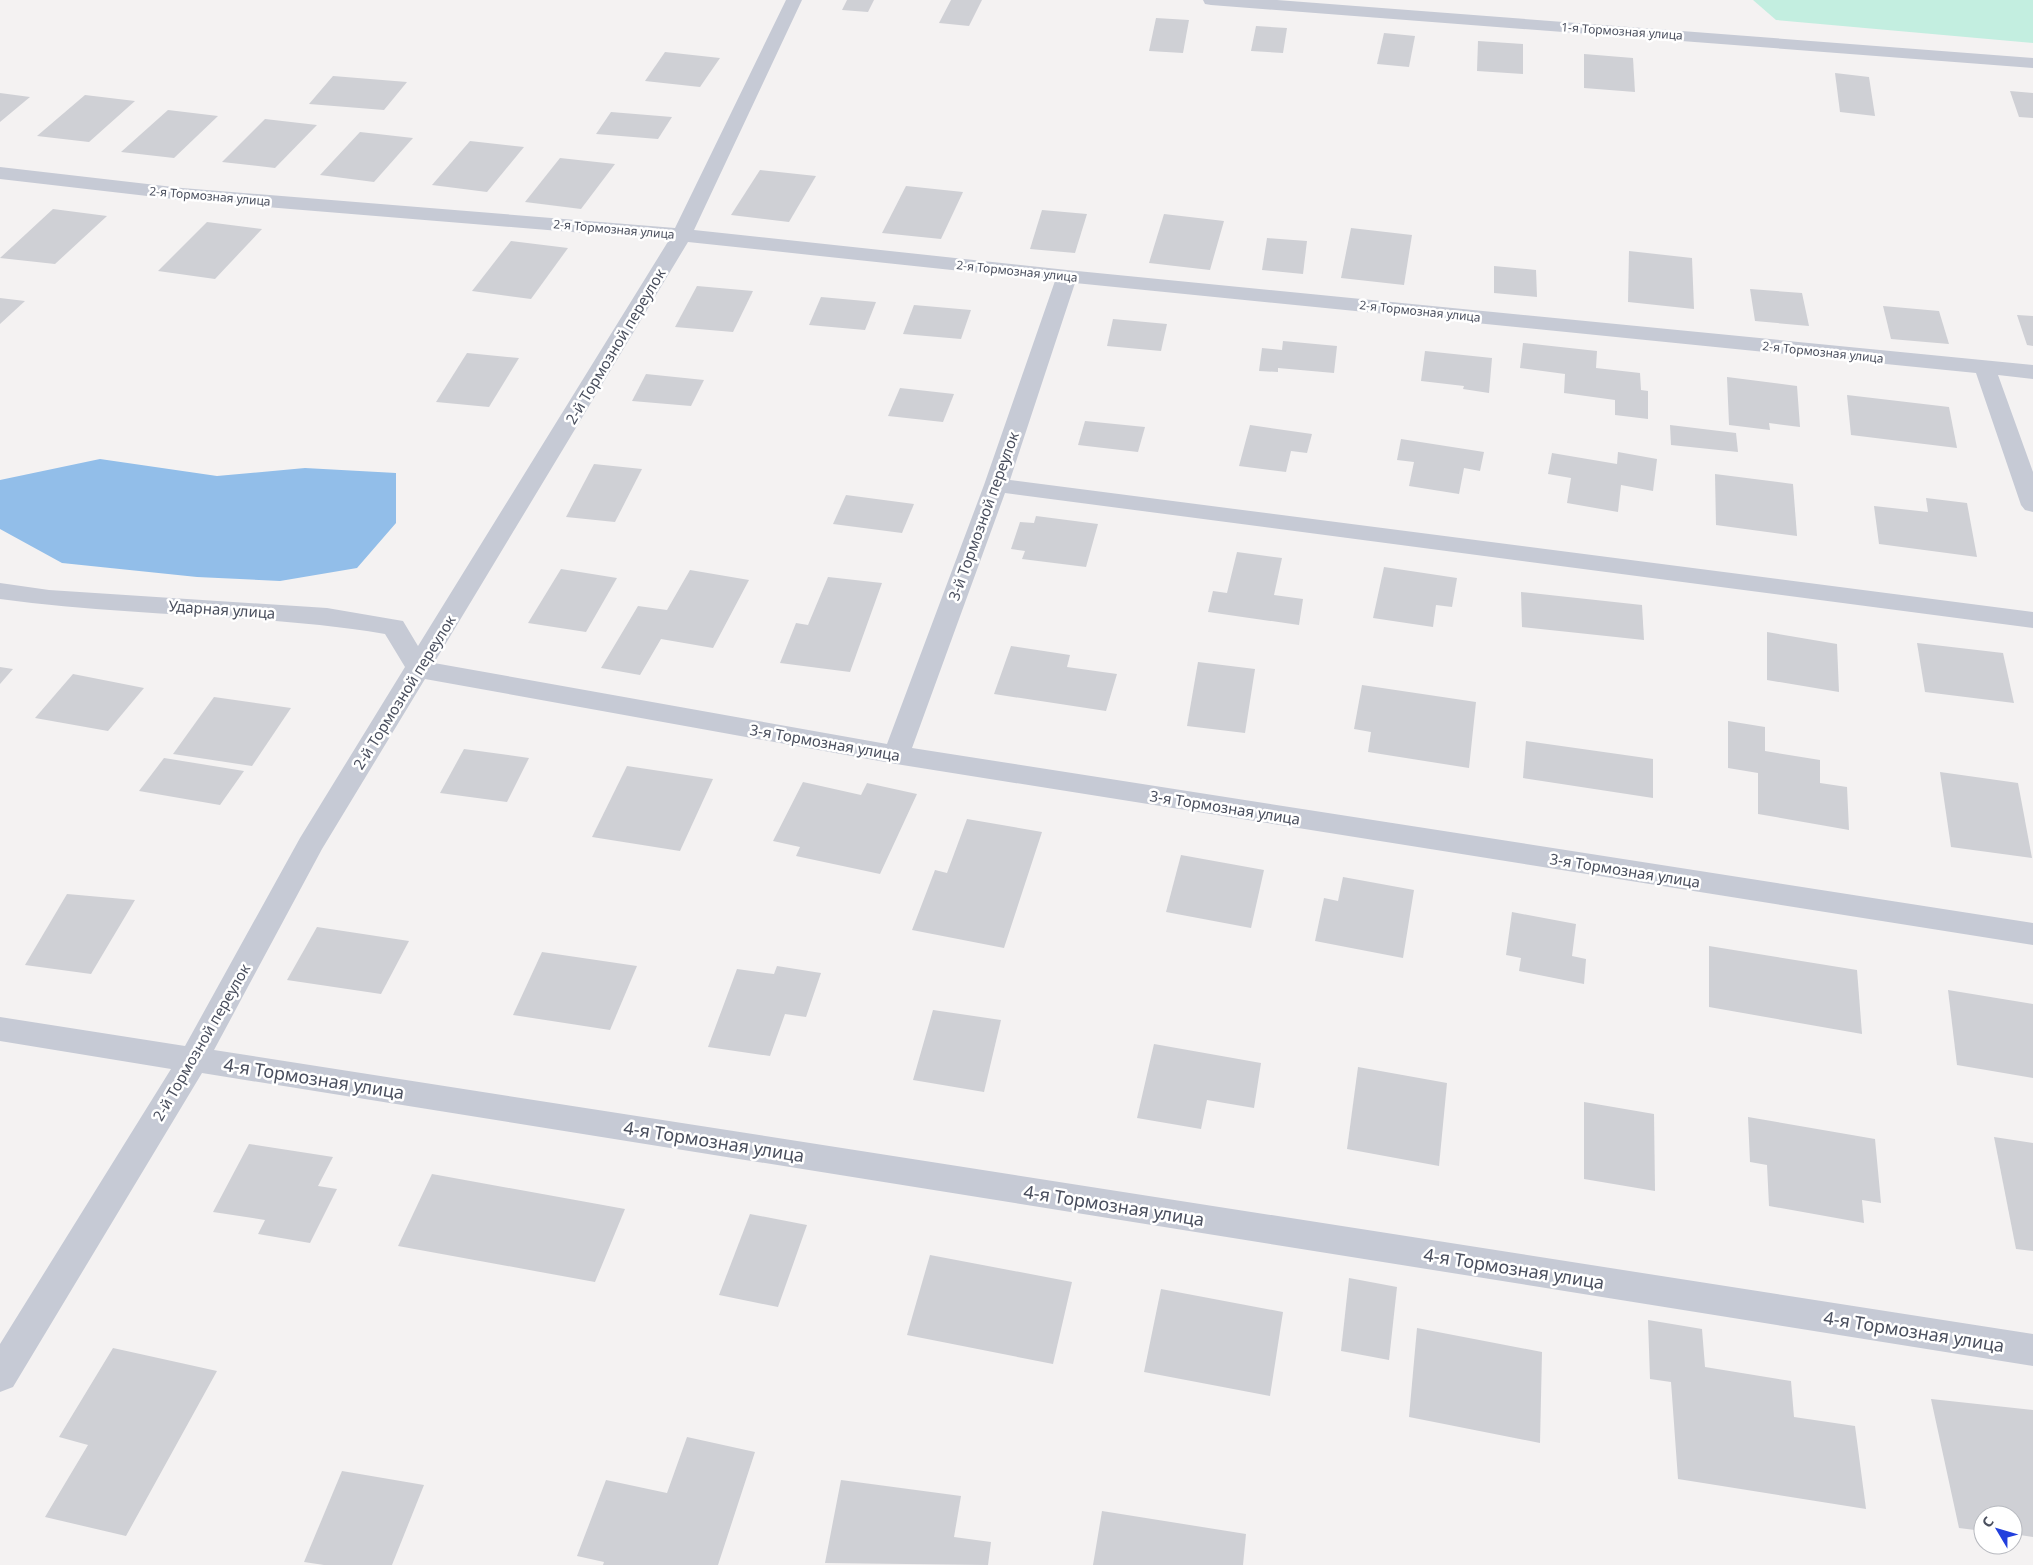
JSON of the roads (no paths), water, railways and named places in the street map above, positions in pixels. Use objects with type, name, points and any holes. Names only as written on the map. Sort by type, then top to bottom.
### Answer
[{"type":"street","name":"2-й Тормозной переулок","points":[[0,1376],[194,1059],[310,845],[682,235],[794,0]]},
{"type":"street","name":"1-я Тормозная улица","points":[[1211,0],[2033,63]]},
{"type":"street","name":"2-я Тормозная улица","points":[[0,173],[182,194],[682,235],[1067,276],[2033,372]]},
{"type":"street","name":"3-й Тормозной переулок","points":[[896,756],[996,485],[1067,276]]},
{"type":"street","points":[[1985,368],[2033,505]]},
{"type":"street","points":[[996,485],[2033,620]]},
{"type":"street","name":"Ударная улица","points":[[0,592],[48,598],[327,616],[394,627],[419,669]]},
{"type":"street","name":"3-я Тормозная улица","points":[[419,669],[896,756],[2033,934]]},
{"type":"street","name":"4-я Тормозная улица","points":[[0,1029],[2033,1350]]},
{"type":"water","points":[[100,459],[217,476],[305,468],[396,473],[396,523],[357,568],[280,581],[197,577],[62,563],[0,529],[0,480]]}]
